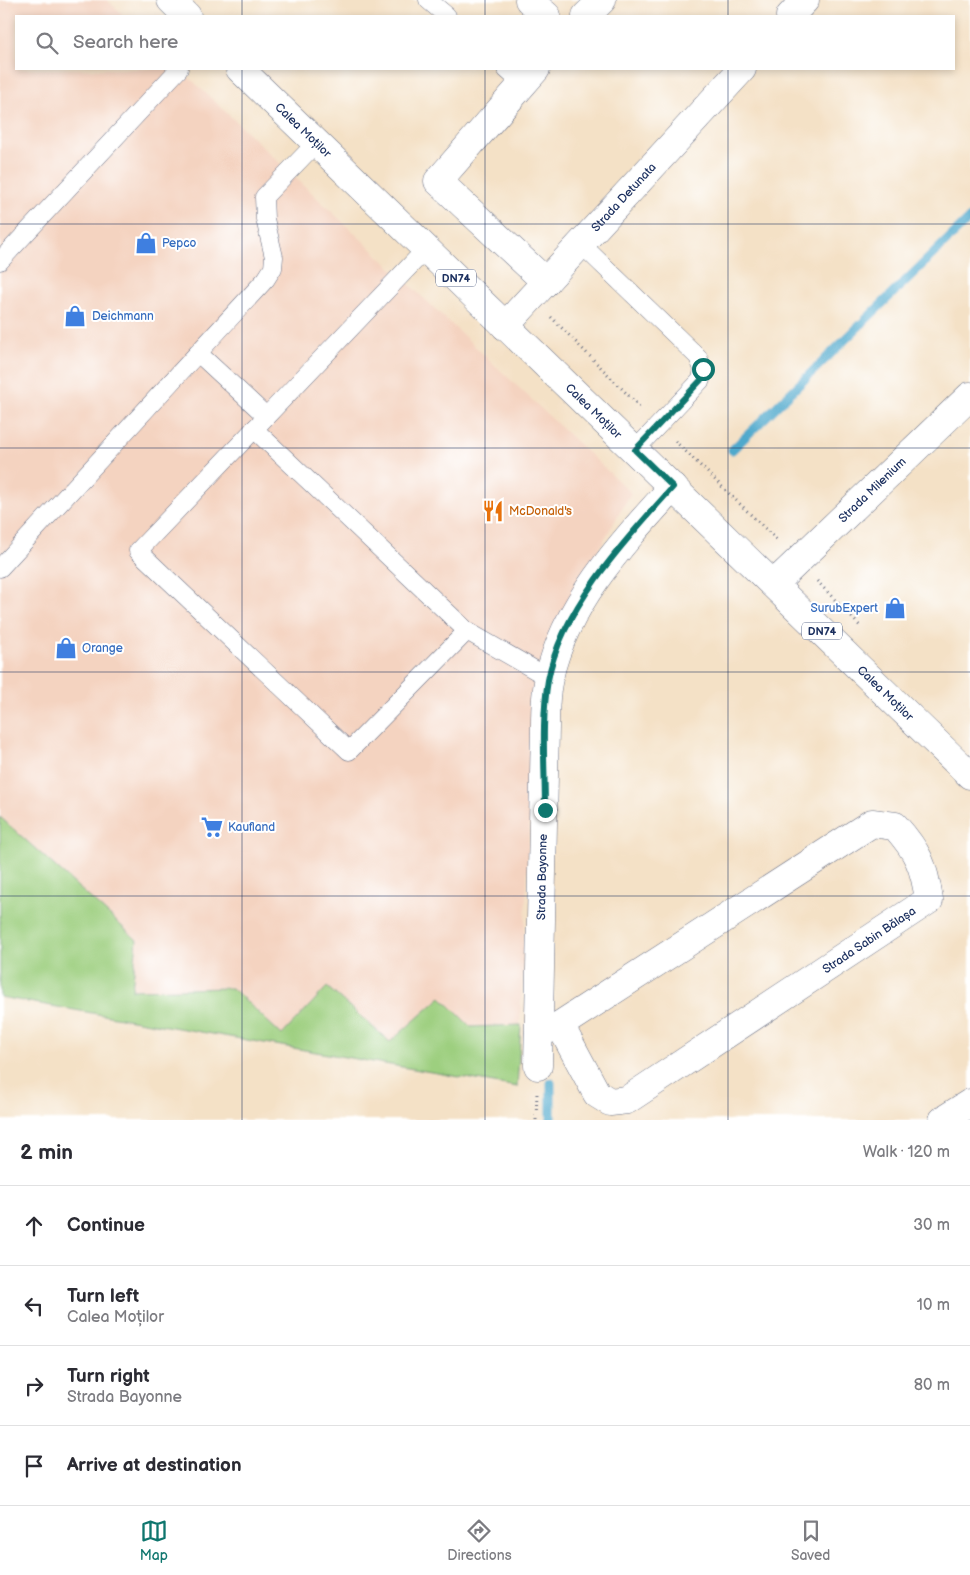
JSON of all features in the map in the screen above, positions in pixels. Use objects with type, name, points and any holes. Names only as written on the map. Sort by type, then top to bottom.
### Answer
[{"type":"street","points":[[171,0],[186,15]]},
{"type":"street","points":[[530,0],[546,15]]},
{"type":"street","points":[[587,15],[602,0]]},
{"type":"street","points":[[791,15],[805,0]]},
{"type":"street","name":"Calea Moților","points":[[241,70],[970,775]]},
{"type":"street","name":"Strada Detunata","points":[[505,326],[741,70]]},
{"type":"street","points":[[521,74],[438,181],[538,290]]},
{"type":"street","name":"Strada Milenium","points":[[774,584],[970,396]]},
{"type":"street","name":"Strada Bayonne","points":[[538,1066],[549,1029],[545,727],[548,678],[557,648],[567,626],[582,602],[625,540],[673,487]]},
{"type":"street","name":"Strada Sabin Bălașa","points":[[872,823],[895,826],[914,847],[925,872],[929,900],[628,1100],[610,1102],[597,1094],[549,1029],[872,823]]},
{"type":"street","points":[[943,1120],[970,1103]]},
{"type":"lane","points":[[428,0],[445,15]]},
{"type":"lane","points":[[0,261],[178,70]]},
{"type":"lane","points":[[0,568],[266,279],[273,268],[274,256],[265,218],[264,197],[316,142]]},
{"type":"lane","points":[[581,244],[698,357],[703,369],[701,380],[660,426],[635,450]]},
{"type":"lane","points":[[426,249],[138,551],[349,751],[467,631]]},
{"type":"lane","points":[[198,353],[266,416]]},
{"type":"lane","points":[[254,429],[467,631],[548,678]]},
{"type":"path","points":[[538,290],[660,426],[865,631]]},
{"type":"shaded area","points":[[0,0],[107,0],[123,15],[15,15],[15,70],[181,70],[631,493],[546,642],[536,690],[517,1087],[0,997]]},
{"type":"green space","points":[[0,817],[137,940],[132,990],[232,988],[282,1035],[327,987],[390,1042],[441,997],[471,1027],[521,1025],[517,1087],[0,997]]},
{"type":"waterway","points":[[732,450],[970,218]]},
{"type":"waterway","points":[[551,1083],[551,1120]]},
{"type":"place","name":"Pepco","points":[[146,243]]},
{"type":"place","name":"Deichmann","points":[[75,316]]},
{"type":"place","name":"McDonald's","points":[[493,511]]},
{"type":"place","name":"SurubExpert","points":[[895,608]]},
{"type":"place","name":"Orange","points":[[66,648]]},
{"type":"place","name":"Kaufland","points":[[212,827]]},
{"type":"route","points":[[545,810],[546,701],[548,678],[557,648],[567,626],[625,540],[673,487],[635,450],[674,412],[701,380],[703,369]]}]
